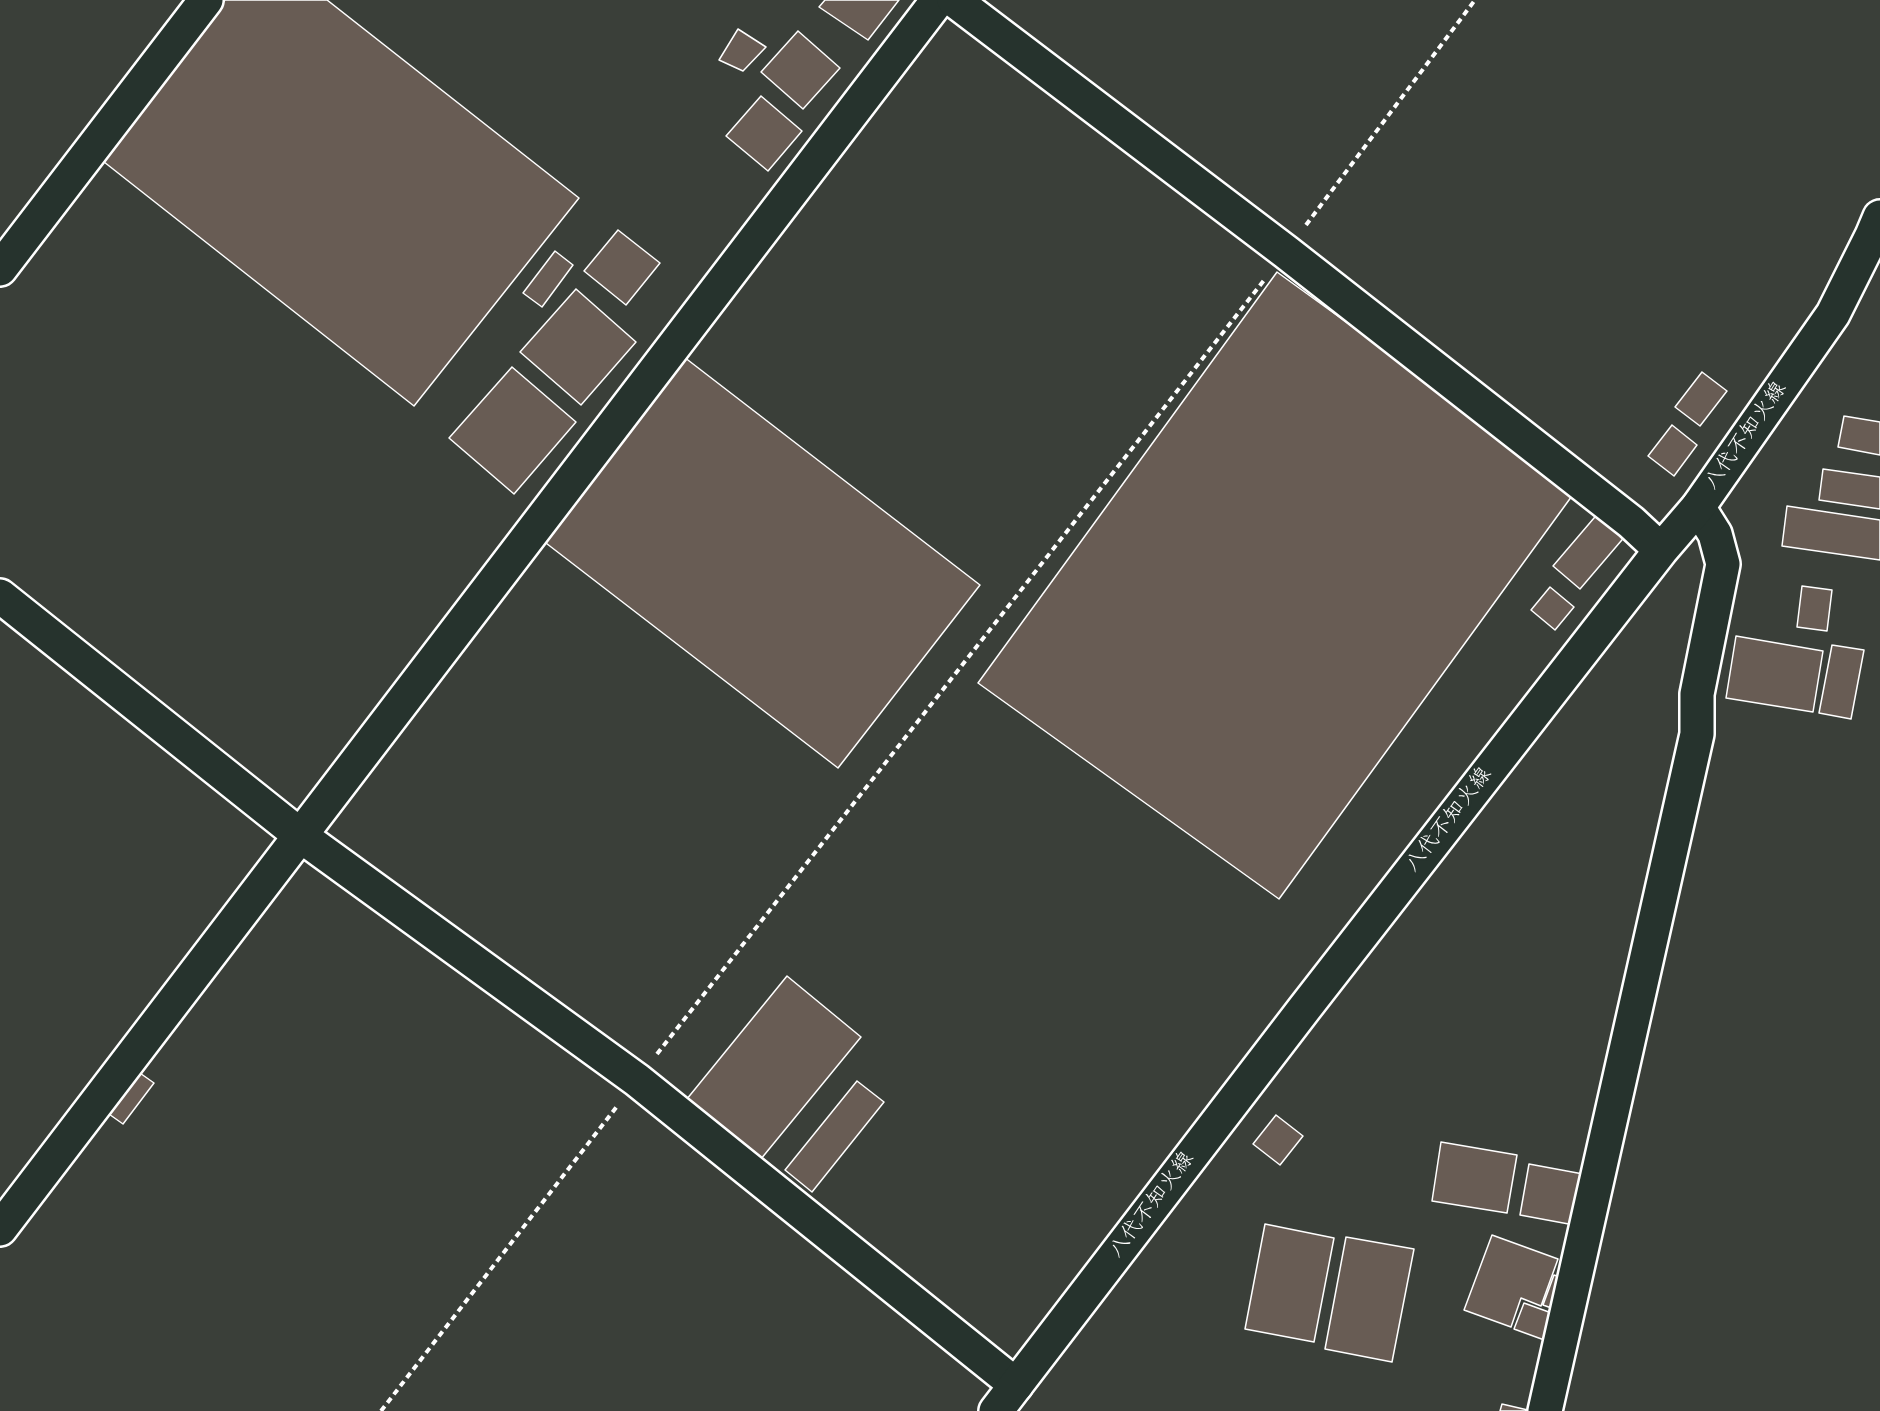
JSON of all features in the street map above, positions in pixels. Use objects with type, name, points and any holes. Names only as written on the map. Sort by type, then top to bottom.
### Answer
[{"type":"street","points":[[0,269],[206,0]]},
{"type":"street","points":[[0,1229],[938,0]]},
{"type":"street","points":[[954,0],[1286,252],[1631,522],[1661,550]]},
{"type":"street","name":"八代不知火線","points":[[996,1411],[1311,1000],[1661,550],[1698,507],[1833,314],[1880,217]]},
{"type":"street","points":[[1545,1411],[1697,734],[1697,694],[1723,564],[1715,534],[1698,507]]},
{"type":"street","points":[[0,597],[301,836],[637,1080],[1016,1385]]},
{"type":"path","points":[[381,1411],[637,1080],[1286,252],[1475,0]]},
{"type":"building","points":[[225,0],[327,0],[579,198],[414,406],[99,158]]},
{"type":"building","points":[[825,0],[899,0],[868,40],[819,7]]},
{"type":"building","points":[[738,29],[766,47],[743,71],[719,60]]},
{"type":"building","points":[[798,31],[840,68],[803,109],[761,72]]},
{"type":"building","points":[[761,96],[802,131],[768,171],[726,136]]},
{"type":"building","points":[[618,230],[660,263],[626,305],[584,271]]},
{"type":"building","points":[[555,251],[573,265],[542,307],[523,293]]},
{"type":"building","points":[[1277,272],[1577,489],[1279,899],[978,683]]},
{"type":"building","points":[[576,289],[636,342],[581,405],[520,352]]},
{"type":"building","points":[[684,357],[980,585],[838,768],[542,540]]},
{"type":"building","points":[[512,367],[576,422],[514,494],[449,438]]},
{"type":"building","points":[[1702,372],[1727,391],[1700,426],[1675,407]]},
{"type":"building","points":[[1844,416],[1880,422],[1880,455],[1838,447]]},
{"type":"building","points":[[1672,425],[1697,445],[1674,476],[1648,456]]},
{"type":"building","points":[[1823,469],[1880,477],[1880,509],[1819,500]]},
{"type":"building","points":[[1787,506],[1880,520],[1880,560],[1782,546]]},
{"type":"building","points":[[1600,511],[1627,534],[1580,589],[1553,566]]},
{"type":"building","points":[[1802,586],[1832,590],[1827,631],[1797,627]]},
{"type":"building","points":[[1550,587],[1574,607],[1555,630],[1531,610]]},
{"type":"building","points":[[1736,636],[1823,651],[1813,712],[1726,698]]},
{"type":"building","points":[[1832,645],[1864,650],[1851,719],[1819,713]]},
{"type":"building","points":[[787,976],[861,1037],[756,1165],[682,1105]]},
{"type":"building","points":[[130,1066],[154,1083],[123,1124],[99,1107]]},
{"type":"building","points":[[857,1081],[884,1102],[812,1192],[785,1170]]},
{"type":"building","points":[[1276,1115],[1303,1136],[1280,1165],[1253,1144]]},
{"type":"building","points":[[1441,1142],[1517,1155],[1507,1213],[1432,1201]]},
{"type":"building","points":[[1529,1164],[1583,1174],[1574,1225],[1520,1215]]},
{"type":"building","points":[[1265,1224],[1334,1238],[1314,1342],[1245,1329]]},
{"type":"building","points":[[1492,1235],[1558,1259],[1541,1306],[1521,1298],[1511,1327],[1464,1310]]},
{"type":"building","points":[[1346,1237],[1414,1249],[1392,1362],[1325,1349]]},
{"type":"building","points":[[1554,1275],[1568,1280],[1557,1310],[1543,1305]]},
{"type":"building","points":[[1524,1303],[1557,1315],[1547,1341],[1514,1329]]},
{"type":"building","points":[[1502,1404],[1532,1411],[1500,1411]]}]
